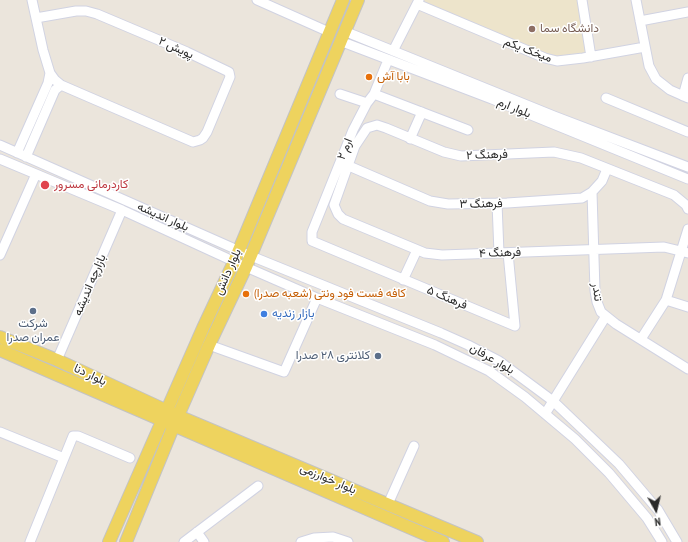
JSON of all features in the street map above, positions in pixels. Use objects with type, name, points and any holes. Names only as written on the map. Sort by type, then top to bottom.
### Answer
[{"type":"main road","name":"بلوار دانش","points":[[109,542],[203,328],[234,262],[343,0]]},
{"type":"main road","name":"بلوار دانش","points":[[126,542],[176,420],[251,256],[358,0]]},
{"type":"main road","name":"بلوار دنا","points":[[0,337],[57,360],[165,416]]},
{"type":"main road","name":"بلوار دنا","points":[[0,350],[176,420]]},
{"type":"main road","name":"بلوار خوارزمی","points":[[176,420],[388,504],[477,542]]},
{"type":"main road","name":"بلوار خوارزمی","points":[[176,420],[443,542]]},
{"type":"street","points":[[26,157],[55,90],[61,84],[55,80],[50,73],[43,50],[32,0]]},
{"type":"street","points":[[256,0],[329,32]]},
{"type":"street","points":[[582,0],[591,57]]},
{"type":"street","points":[[636,0],[649,66],[656,79],[670,90],[685,97],[688,78]]},
{"type":"street","points":[[393,51],[418,2]]},
{"type":"street","name":"میخک یکم","points":[[418,2],[545,58],[557,61],[591,57],[645,47]]},
{"type":"street","name":"پویش ۲","points":[[36,18],[86,10],[187,52],[229,72],[230,76],[207,132],[203,138],[193,142],[61,84]]},
{"type":"street","points":[[640,21],[688,12]]},
{"type":"street","name":"بلوار ارم","points":[[342,36],[361,38],[554,116],[688,179]]},
{"type":"street","name":"بلوار ارم","points":[[342,36],[356,47],[492,100],[612,143],[688,167]]},
{"type":"street","points":[[356,47],[354,45],[354,40],[358,37],[361,38]]},
{"type":"street","name":"ارم ۲","points":[[312,241],[312,232],[343,164],[353,130],[367,103],[374,94],[388,60]]},
{"type":"street","points":[[17,153],[48,83],[50,73]]},
{"type":"street","points":[[340,94],[367,103]]},
{"type":"street","points":[[374,94],[468,130]]},
{"type":"street","points":[[606,98],[688,132]]},
{"type":"street","points":[[410,139],[422,112]]},
{"type":"street","name":"فرهنگ ۲","points":[[334,205],[343,164],[367,128],[377,125],[444,152],[461,156],[554,152],[581,158],[674,196],[687,207]]},
{"type":"street","name":"بلوار اندیشه","points":[[0,145],[251,256]]},
{"type":"street","name":"بلوار اندیشه","points":[[0,159],[122,210],[246,267]]},
{"type":"street","name":"فرهنگ ۳","points":[[343,164],[430,201],[448,204],[582,198],[592,192]]},
{"type":"street","points":[[592,192],[602,181],[607,169]]},
{"type":"street","points":[[0,254],[36,174]]},
{"type":"street","name":"تندر","points":[[592,192],[593,250],[597,302],[601,312],[640,339],[688,369]]},
{"type":"street","points":[[497,203],[499,253]]},
{"type":"street","name":"فرهنگ ۴","points":[[334,205],[338,214],[343,219],[425,253],[442,255],[664,247],[685,252]]},
{"type":"street","name":"بازارچه اندیشه","points":[[57,360],[122,210]]},
{"type":"street","points":[[640,339],[666,300],[685,252],[688,229]]},
{"type":"street","name":"فرهنگ ۵","points":[[312,241],[515,326],[508,253]]},
{"type":"street","points":[[403,280],[417,250]]},
{"type":"street","name":"بلوار عرفان","points":[[251,256],[468,345],[498,361],[553,401],[619,464],[658,510],[677,542]]},
{"type":"street","name":"بلوار عرفان","points":[[246,267],[316,298],[435,345],[489,371],[525,397],[575,439],[609,472],[647,518],[662,542]]},
{"type":"street","points":[[210,345],[284,372],[316,298]]},
{"type":"street","points":[[666,300],[688,307]]},
{"type":"street","points":[[545,414],[606,316]]},
{"type":"street","points":[[0,432],[64,458]]},
{"type":"street","points":[[30,542],[73,436],[78,436],[130,458]]},
{"type":"street","points":[[388,504],[414,446]]},
{"type":"street","points":[[184,542],[258,486]]},
{"type":"street","points":[[197,532],[204,542]]},
{"type":"street","points":[[301,542],[314,538],[333,537],[348,542]]},
{"type":"shaded area","name":"دانشگاه سما","points":[[424,0],[579,0],[587,54],[561,58],[550,57],[422,4]]},
{"type":"place","name":"دانشگاه سما","points":[[532,29]]},
{"type":"place","name":"بابا آش","points":[[369,77]]},
{"type":"place","name":"کاردرمانی مسرور","points":[[45,185]]},
{"type":"place","name":"کافه فست فود ونتی (شعبه صدرا)","points":[[246,294]]},
{"type":"place","name":"شرکت عمران صدرا","points":[[33,311]]},
{"type":"place","name":"بازار زندیه","points":[[264,314]]},
{"type":"place","name":"کلانتری ۲۸ صدرا","points":[[378,356]]}]
